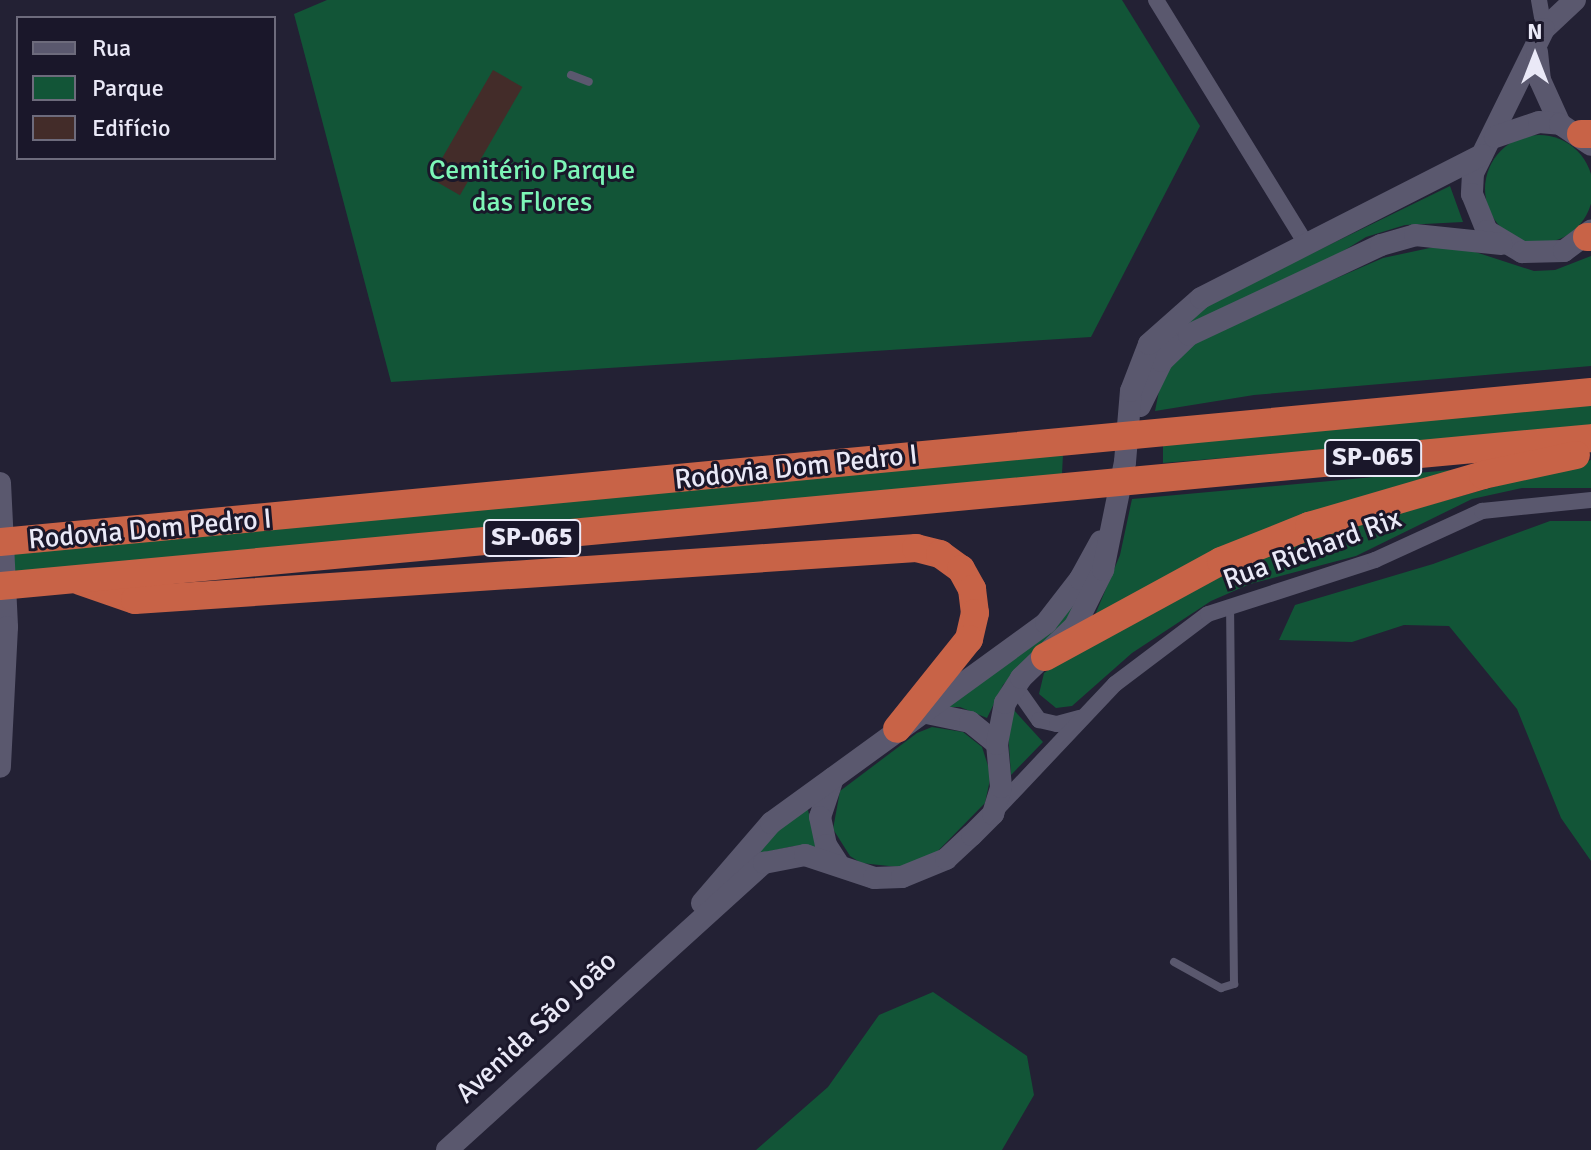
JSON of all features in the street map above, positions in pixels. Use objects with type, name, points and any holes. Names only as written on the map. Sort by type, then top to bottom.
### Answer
[{"type":"highway","points":[[1254,423],[1591,374]]},
{"type":"highway","name":"Rodovia Dom Pedro I","points":[[0,542],[1591,392]]},
{"type":"highway","name":"Rodovia Dom Pedro I","points":[[0,586],[1591,438]]},
{"type":"highway","points":[[1045,657],[1221,561],[1309,526],[1483,475],[1591,452]]},
{"type":"highway","points":[[75,579],[135,600],[916,548],[940,554],[961,569],[972,589],[975,613],[969,639],[897,729]]},
{"type":"main road","points":[[1502,244],[1476,213],[1473,173],[1537,51],[1544,29],[1575,0]]},
{"type":"main road","points":[[1537,51],[1540,80],[1581,134]]},
{"type":"main road","points":[[666,948],[776,857],[805,855],[874,878],[918,873],[946,859],[993,814],[1001,787],[997,744],[1001,714],[1015,686],[1075,626],[1091,600],[1118,507],[1131,391],[1149,344],[1182,310],[1488,146],[1539,122],[1581,134]]},
{"type":"main road","points":[[1125,462],[1150,378],[1174,346],[1206,324],[1381,245],[1415,235],[1502,244],[1540,255],[1564,251],[1590,235]]},
{"type":"main road","points":[[0,483],[7,627],[0,767]]},
{"type":"main road","points":[[666,948],[750,844],[835,773],[1046,623],[1080,579],[1118,507]]},
{"type":"main road","points":[[922,712],[970,722],[997,744]]},
{"type":"main road","points":[[835,773],[820,817],[826,845],[839,865]]},
{"type":"main road","name":"Avenida São João","points":[[447,1150],[666,948]]},
{"type":"street","points":[[1156,0],[1307,245]]},
{"type":"street","points":[[1539,0],[1544,29]]},
{"type":"street","name":"Rua Richard Rix","points":[[993,814],[1081,718],[1160,646],[1230,605],[1375,560],[1482,511],[1591,500]]},
{"type":"street","points":[[1015,686],[1039,720],[1057,724],[1081,718]]},
{"type":"lane","points":[[571,75],[589,82]]},
{"type":"lane","points":[[1174,962],[1221,988],[1234,984],[1230,605]]},
{"type":"green space","name":"Cemitério Parque das Flores","points":[[327,0],[1122,0],[1200,126],[1091,337],[391,382],[294,14]]},
{"type":"green space","points":[[1539,135],[1560,139],[1577,151],[1589,168],[1592,199],[1589,210],[1577,227],[1560,239],[1539,243],[1518,239],[1501,227],[1489,210],[1485,189],[1489,168],[1501,151],[1518,139]]},
{"type":"green space","points":[[1450,186],[1463,222],[1405,225],[1366,237],[1319,266],[1174,335],[1202,307]]},
{"type":"green space","points":[[1439,246],[1466,249],[1534,271],[1555,270],[1591,256],[1591,366],[1254,395],[1155,411],[1160,386],[1176,357],[1210,333],[1383,258]]},
{"type":"green space","points":[[1591,402],[1591,428],[1163,463],[1163,443]]},
{"type":"green space","points":[[1063,454],[1062,474],[0,577],[0,552]]},
{"type":"green space","points":[[1591,460],[1591,488],[1522,488],[1472,499],[1356,556],[1250,584],[1211,601],[1132,653],[1072,706],[1056,708],[1039,694],[1044,673],[1057,664],[1274,548]]},
{"type":"green space","points":[[1461,469],[1095,615],[1120,555],[1132,499]]},
{"type":"green space","points":[[1550,521],[1591,521],[1591,861],[1561,818],[1517,709],[1449,626],[1404,625],[1352,642],[1279,640],[1295,605],[1433,564]]},
{"type":"green space","points":[[1079,597],[1076,611],[1003,685],[987,718],[960,707],[943,707]]},
{"type":"green space","points":[[1012,708],[1043,742],[1011,775],[1008,732]]},
{"type":"green space","points":[[932,727],[963,732],[982,747],[991,775],[985,803],[932,857],[898,867],[861,863],[850,856],[833,829],[840,791],[917,733]]},
{"type":"green space","points":[[807,806],[817,847],[794,846],[749,856]]},
{"type":"green space","points":[[933,992],[1027,1056],[1034,1095],[1002,1150],[756,1150],[828,1087],[879,1015]]},
{"type":"building","points":[[493,70],[522,87],[460,195],[430,178]]}]
